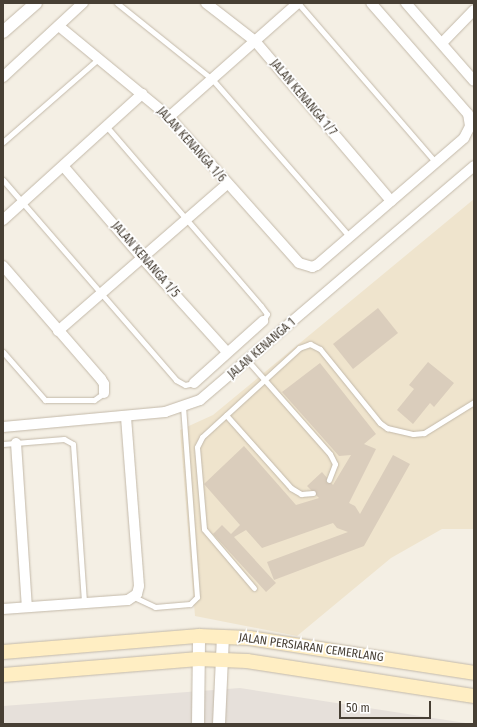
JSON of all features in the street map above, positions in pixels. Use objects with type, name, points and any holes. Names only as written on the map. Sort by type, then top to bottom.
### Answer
[{"type":"main road","name":"JALAN PERSIARAN CEMERLANG","points":[[3,652],[199,636],[249,638],[474,673]]},
{"type":"main road","name":"JALAN PERSIARAN CEMERLANG","points":[[3,675],[198,659],[247,660],[474,696]]},
{"type":"street","points":[[3,32],[36,3]]},
{"type":"street","points":[[3,77],[60,27],[83,3]]},
{"type":"street","name":"JALAN KENANGA 1/7","points":[[206,3],[255,41],[391,201]]},
{"type":"street","points":[[169,117],[298,3]]},
{"type":"street","points":[[350,237],[436,163],[466,135],[470,122],[468,114],[371,3]]},
{"type":"street","points":[[406,3],[474,81]]},
{"type":"street","points":[[442,43],[474,10]]},
{"type":"street","name":"JALAN KENANGA 1/6","points":[[60,27],[169,117],[227,184],[299,263],[305,267],[315,267],[350,237]]},
{"type":"street","points":[[3,220],[64,167],[142,94]]},
{"type":"street","name":"JALAN KENANGA 1","points":[[3,427],[126,416],[183,408],[200,400],[248,361],[474,166]]},
{"type":"street","name":"JALAN KENANGA 1/5","points":[[64,167],[142,258],[227,352]]},
{"type":"street","points":[[58,332],[227,184]]},
{"type":"street","points":[[3,266],[58,332],[101,379],[104,384],[104,393]]},
{"type":"street","points":[[194,383],[263,321]]},
{"type":"street","points":[[3,609],[84,603],[134,597],[139,586],[126,416]]},
{"type":"street","points":[[16,443],[27,607]]},
{"type":"street","points":[[198,724],[199,636]]},
{"type":"street","points":[[219,724],[223,637]]},
{"type":"lane","points":[[117,3],[212,78],[350,237]]},
{"type":"lane","points":[[298,3],[436,163]]},
{"type":"lane","points":[[3,142],[98,59]]},
{"type":"lane","points":[[107,128],[185,220],[261,306],[267,314],[263,321]]},
{"type":"lane","points":[[3,180],[100,294],[176,380],[185,385],[194,383]]},
{"type":"lane","points":[[254,588],[206,531],[203,523],[197,447],[202,437],[300,348],[310,344],[320,349],[380,423],[387,428],[413,434],[424,433],[474,402]]},
{"type":"lane","points":[[3,352],[45,400],[94,400],[104,393]]},
{"type":"lane","points":[[248,361],[330,454],[335,464],[329,480]]},
{"type":"lane","points":[[134,597],[155,607],[190,604],[197,597],[183,408]]},
{"type":"lane","points":[[226,415],[292,488],[301,494],[313,493]]},
{"type":"lane","points":[[3,444],[64,439],[73,444],[84,603]]},
{"type":"shaded area","points":[[474,199],[474,529],[442,529],[391,558],[297,636],[195,616],[180,430],[213,415]]},
{"type":"shaded area","points":[[240,688],[472,724],[3,724],[3,706]]},
{"type":"building","points":[[378,308],[398,333],[353,369],[333,344]]},
{"type":"building","points":[[428,362],[454,383],[434,407],[430,403],[413,424],[397,410],[414,389],[409,385]]},
{"type":"building","points":[[320,363],[376,434],[364,444],[376,449],[349,503],[355,506],[360,514],[393,455],[410,464],[364,546],[274,580],[267,562],[348,532],[337,528],[333,523],[262,548],[246,530],[234,537],[276,583],[266,592],[213,534],[222,525],[231,534],[240,525],[204,484],[244,446],[296,505],[319,498],[307,486],[322,472],[333,485],[351,455],[339,456],[282,392]]}]
